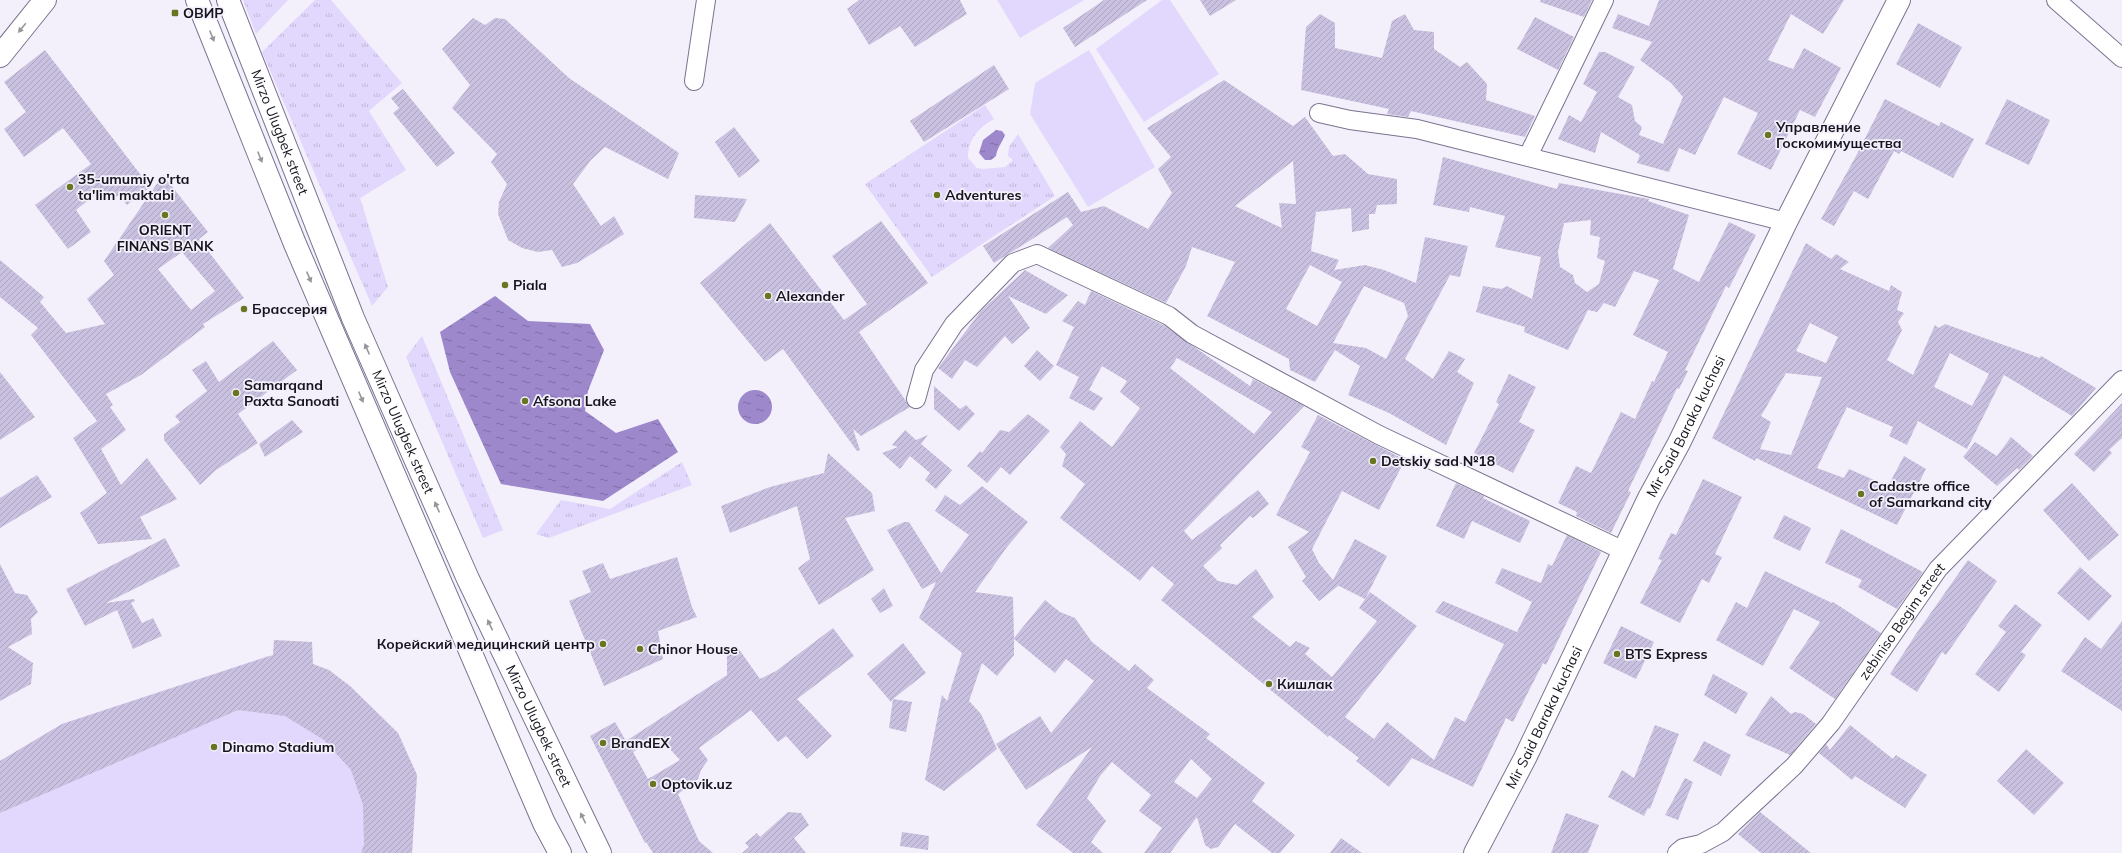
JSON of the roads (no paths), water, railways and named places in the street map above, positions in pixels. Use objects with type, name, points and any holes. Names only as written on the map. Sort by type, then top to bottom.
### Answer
[{"type":"main road","points":[[0,56],[45,0]]},
{"type":"main road","name":"Mirzo Ulugbek street","points":[[197,0],[298,252],[541,815],[560,853]]},
{"type":"main road","name":"Mirzo Ulugbek street","points":[[228,0],[353,318],[468,579],[600,853]]},
{"type":"main road","name":"Mir Said Baraka kuchasi","points":[[1475,853],[1525,758],[1624,551],[1682,436],[1786,222],[1899,0]]},
{"type":"street","points":[[694,82],[706,0]]},
{"type":"street","points":[[1528,156],[1604,0]]},
{"type":"street","points":[[2056,0],[2122,58]]},
{"type":"street","points":[[1319,113],[1350,120],[1417,129],[1786,222]]},
{"type":"street","points":[[916,399],[924,370],[954,324],[1013,263],[1038,254],[1169,316],[1192,334],[1379,435],[1624,551]]},
{"type":"street","name":"zebiniso Begim street","points":[[1677,853],[1684,848],[1701,844],[1723,832],[1794,766],[1830,723],[1938,569],[2120,384]]},
{"type":"water","points":[[996,130],[1002,131],[1005,135],[997,150],[996,156],[991,160],[985,160],[979,153],[983,140]]},
{"type":"water","name":"Afsona Lake","points":[[495,296],[528,321],[590,324],[604,350],[588,391],[585,411],[616,433],[658,419],[678,452],[603,501],[501,484],[450,372],[440,332]]},
{"type":"water","points":[[752,390],[758,390],[767,395],[771,401],[771,413],[767,419],[758,424],[752,424],[743,419],[738,410],[738,404],[743,395]]},
{"type":"place","name":"ОВИР","points":[[175,13]]},
{"type":"place","name":"Управление Госкомимущества","points":[[1768,135]]},
{"type":"place","name":"35-umumiy o'rta ta'lim maktabi","points":[[70,187]]},
{"type":"place","name":"Adventures","points":[[937,195]]},
{"type":"place","name":"ORIENT FINANS BANK","points":[[165,215]]},
{"type":"place","name":"Piala","points":[[505,285]]},
{"type":"place","name":"Alexander","points":[[768,296]]},
{"type":"place","name":"Брассерия","points":[[244,309]]},
{"type":"place","name":"Samarqand Paxta Sanoati","points":[[236,393]]},
{"type":"place","name":"Afsona Lake","points":[[525,401]]},
{"type":"place","name":"Detskiy sad №18","points":[[1373,461]]},
{"type":"place","name":"Cadastre office of Samarkand city","points":[[1861,494]]},
{"type":"place","name":"Корейский медицинский центр","points":[[603,644]]},
{"type":"place","name":"Chinor House","points":[[640,649]]},
{"type":"place","name":"BTS Express","points":[[1617,654]]},
{"type":"place","name":"Кишлак","points":[[1269,684]]},
{"type":"place","name":"BrandEX","points":[[603,743]]},
{"type":"place","name":"Dinamo Stadium","points":[[214,747]]},
{"type":"place","name":"Optovik.uz","points":[[653,784]]}]
